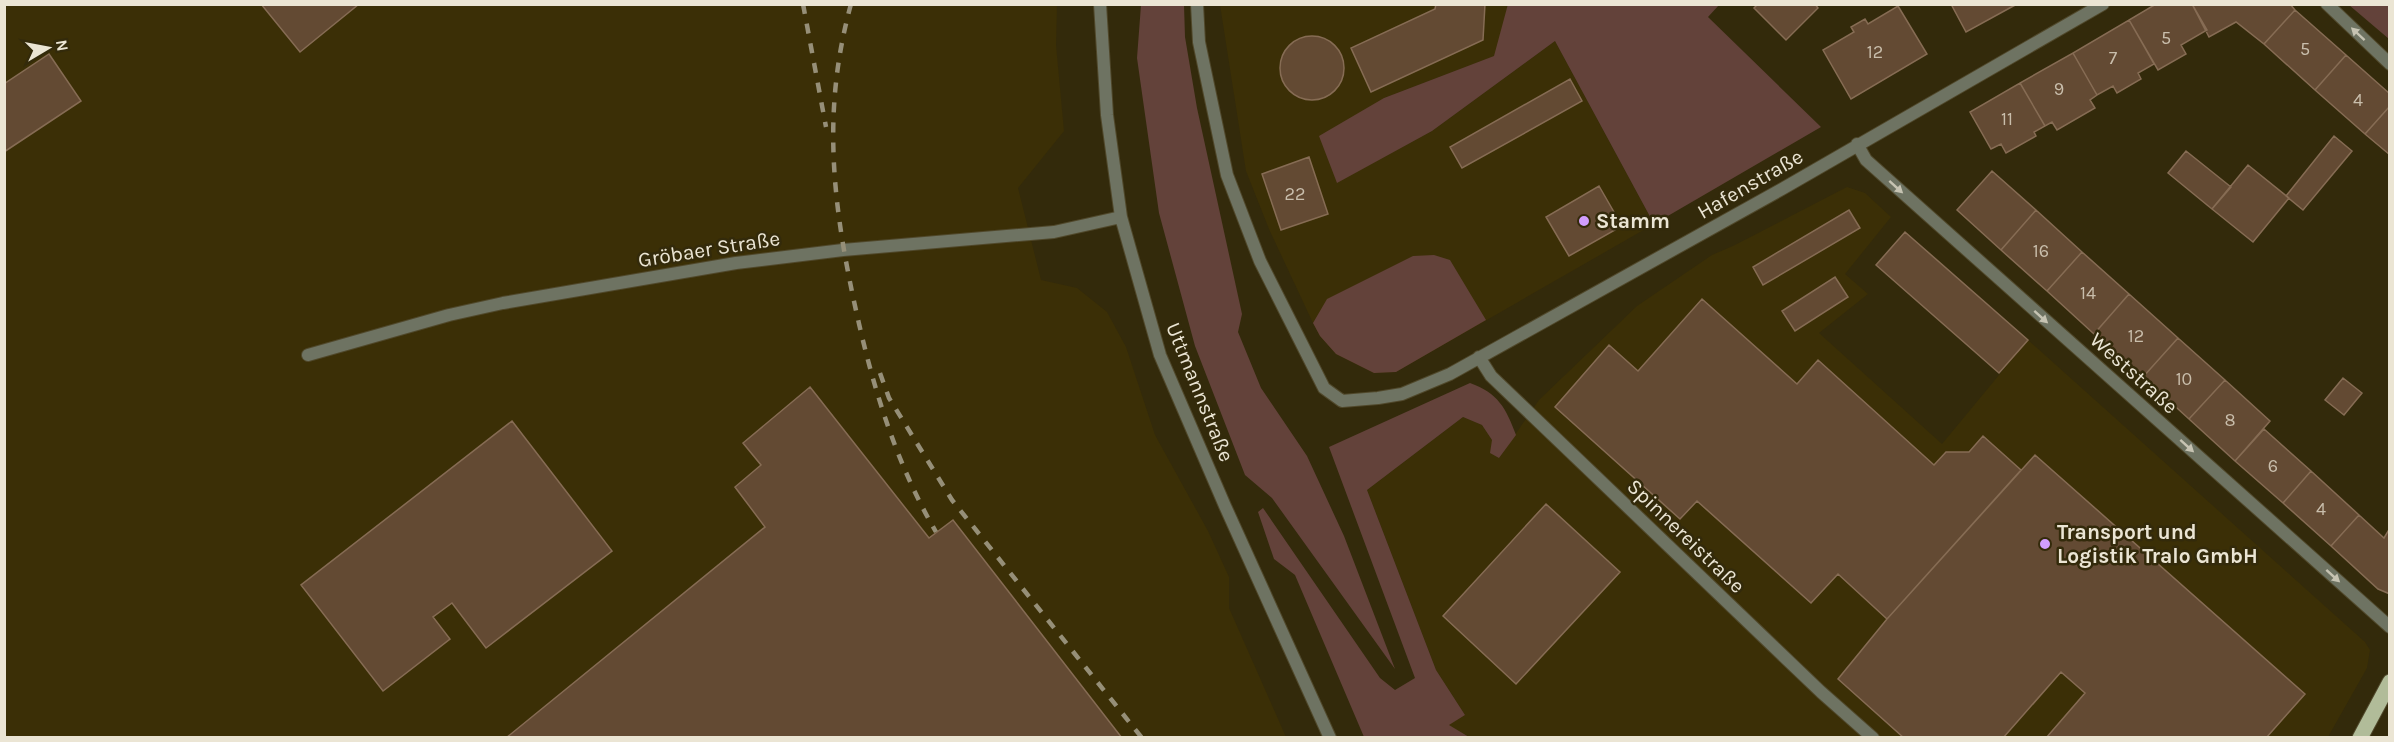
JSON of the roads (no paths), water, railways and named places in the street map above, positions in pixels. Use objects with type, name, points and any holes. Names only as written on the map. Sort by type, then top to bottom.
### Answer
[{"type":"main road","points":[[2360,738],[2390,682]]},
{"type":"street","name":"Uttmannstraße","points":[[1100,4],[1107,115],[1121,216],[1160,355],[1225,506],[1330,738]]},
{"type":"street","name":"Hafenstraße","points":[[1197,4],[1207,85],[1227,175],[1260,261],[1323,388],[1342,401],[1402,394],[1479,357],[2103,4]]},
{"type":"street","points":[[2326,4],[2390,64]]},
{"type":"street","name":"Weststraße","points":[[1857,144],[1866,160],[2390,627]]},
{"type":"street","name":"Gröbaer Straße","points":[[308,355],[492,305],[713,267],[843,250],[1054,232],[1121,216]]},
{"type":"street","name":"Spinnereistraße","points":[[1479,357],[1491,376],[1821,692],[1873,738]]},
{"type":"railway","points":[[803,4],[826,127]]},
{"type":"railway","points":[[851,4],[836,83],[833,122],[834,160],[842,236],[857,315],[879,399],[898,454],[936,532]]},
{"type":"railway","points":[[880,373],[889,398],[952,500],[1142,738]]},
{"type":"place","name":"Stamm","points":[[1584,221]]},
{"type":"place","name":"Transport und Logistik Tralo GmbH","points":[[2045,544]]}]
